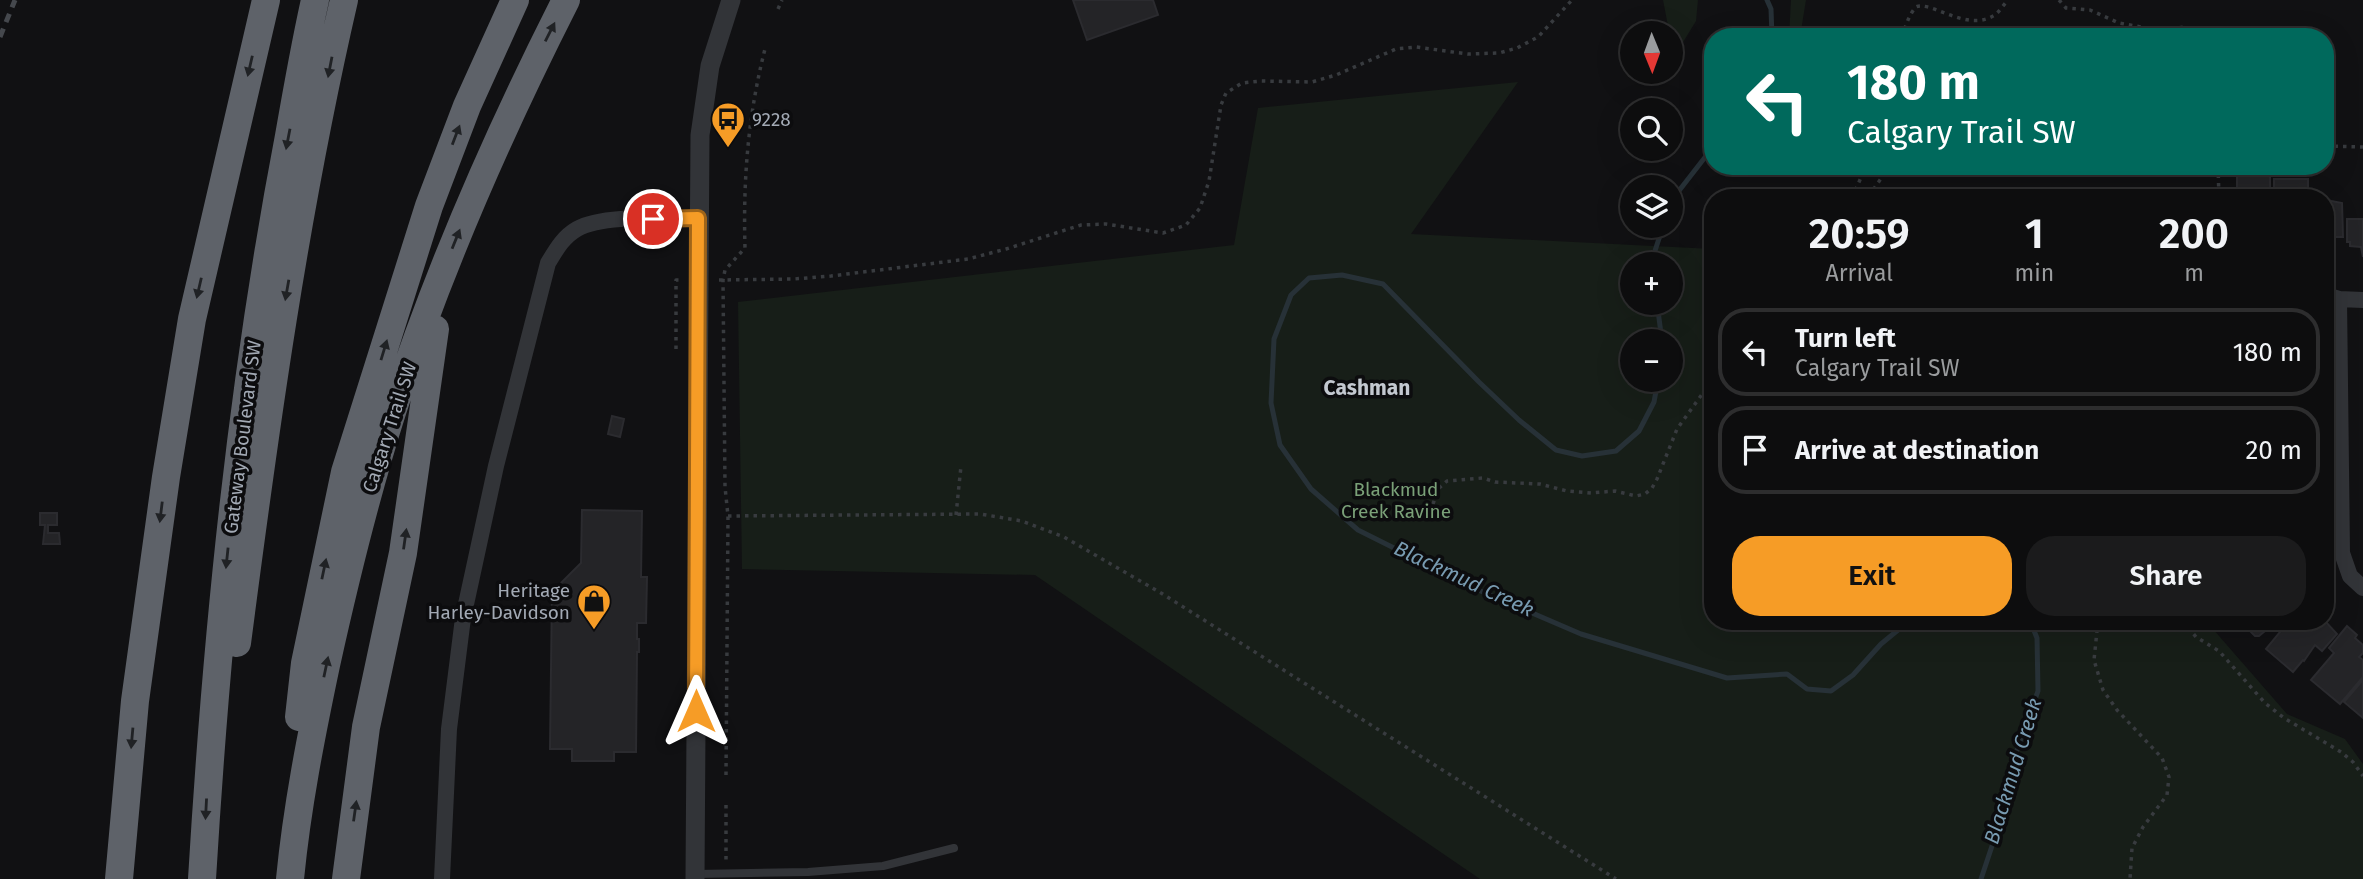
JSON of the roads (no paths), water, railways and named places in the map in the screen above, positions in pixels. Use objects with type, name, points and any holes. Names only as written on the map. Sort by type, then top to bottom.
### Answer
[{"type":"highway","points":[[119,879],[135,701],[189,332],[266,0]]},
{"type":"highway","name":"Gateway Boulevard SW","points":[[202,879],[218,642],[232,506],[271,226],[315,0]]},
{"type":"highway","points":[[209,761],[231,691],[281,322],[344,0]]},
{"type":"highway","points":[[281,879],[281,836],[296,745],[305,663],[345,472],[429,206],[467,106],[515,0]]},
{"type":"highway","name":"Calgary Trail SW","points":[[290,879],[314,720],[341,597],[393,408],[484,169],[566,0]]},
{"type":"highway","points":[[346,879],[366,727],[403,553],[443,271]]},
{"type":"street","points":[[695,877],[700,135],[710,66],[731,0]]},
{"type":"street","points":[[442,879],[449,729],[463,618],[496,466],[548,263],[561,242],[578,229],[608,220],[698,218]]},
{"type":"street","points":[[2334,297],[2363,300]]},
{"type":"street","points":[[2334,325],[2342,553],[2350,576],[2363,588]]},
{"type":"lane","points":[[695,877],[726,872],[808,872],[883,866],[954,848]]},
{"type":"waterway","name":"Blackmud Creek","points":[[1767,0],[1771,9],[1772,28]]},
{"type":"waterway","name":"Blackmud Creek","points":[[1683,186],[1704,159]]},
{"type":"waterway","name":"Blackmud Creek","points":[[1655,252],[1659,238]]},
{"type":"waterway","name":"Blackmud Creek","points":[[1656,392],[1654,402],[1639,431],[1616,451],[1582,456],[1556,450],[1519,420],[1383,284],[1342,275],[1309,278],[1291,295],[1274,339],[1271,403],[1280,445],[1311,489],[1358,530],[1476,589],[1581,634],[1727,678],[1787,674],[1807,689],[1831,691],[1853,675],[1881,644],[1898,630]]},
{"type":"waterway","name":"Blackmud Creek","points":[[1659,315],[1660,329]]},
{"type":"waterway","name":"Blackmud Creek","points":[[1981,879],[1993,843],[2011,767],[2038,691],[2037,638],[2034,630]]},
{"type":"railway","points":[[0,37],[15,0]]},
{"type":"place","name":"9228","points":[[728,149]]},
{"type":"place","name":"Heritage Harley-Davidson","points":[[594,631]]},
{"type":"district","name":"Cashman","points":[[1367,388]]},
{"type":"park label","name":"Blackmud Creek Ravine","points":[[1396,500]]}]
